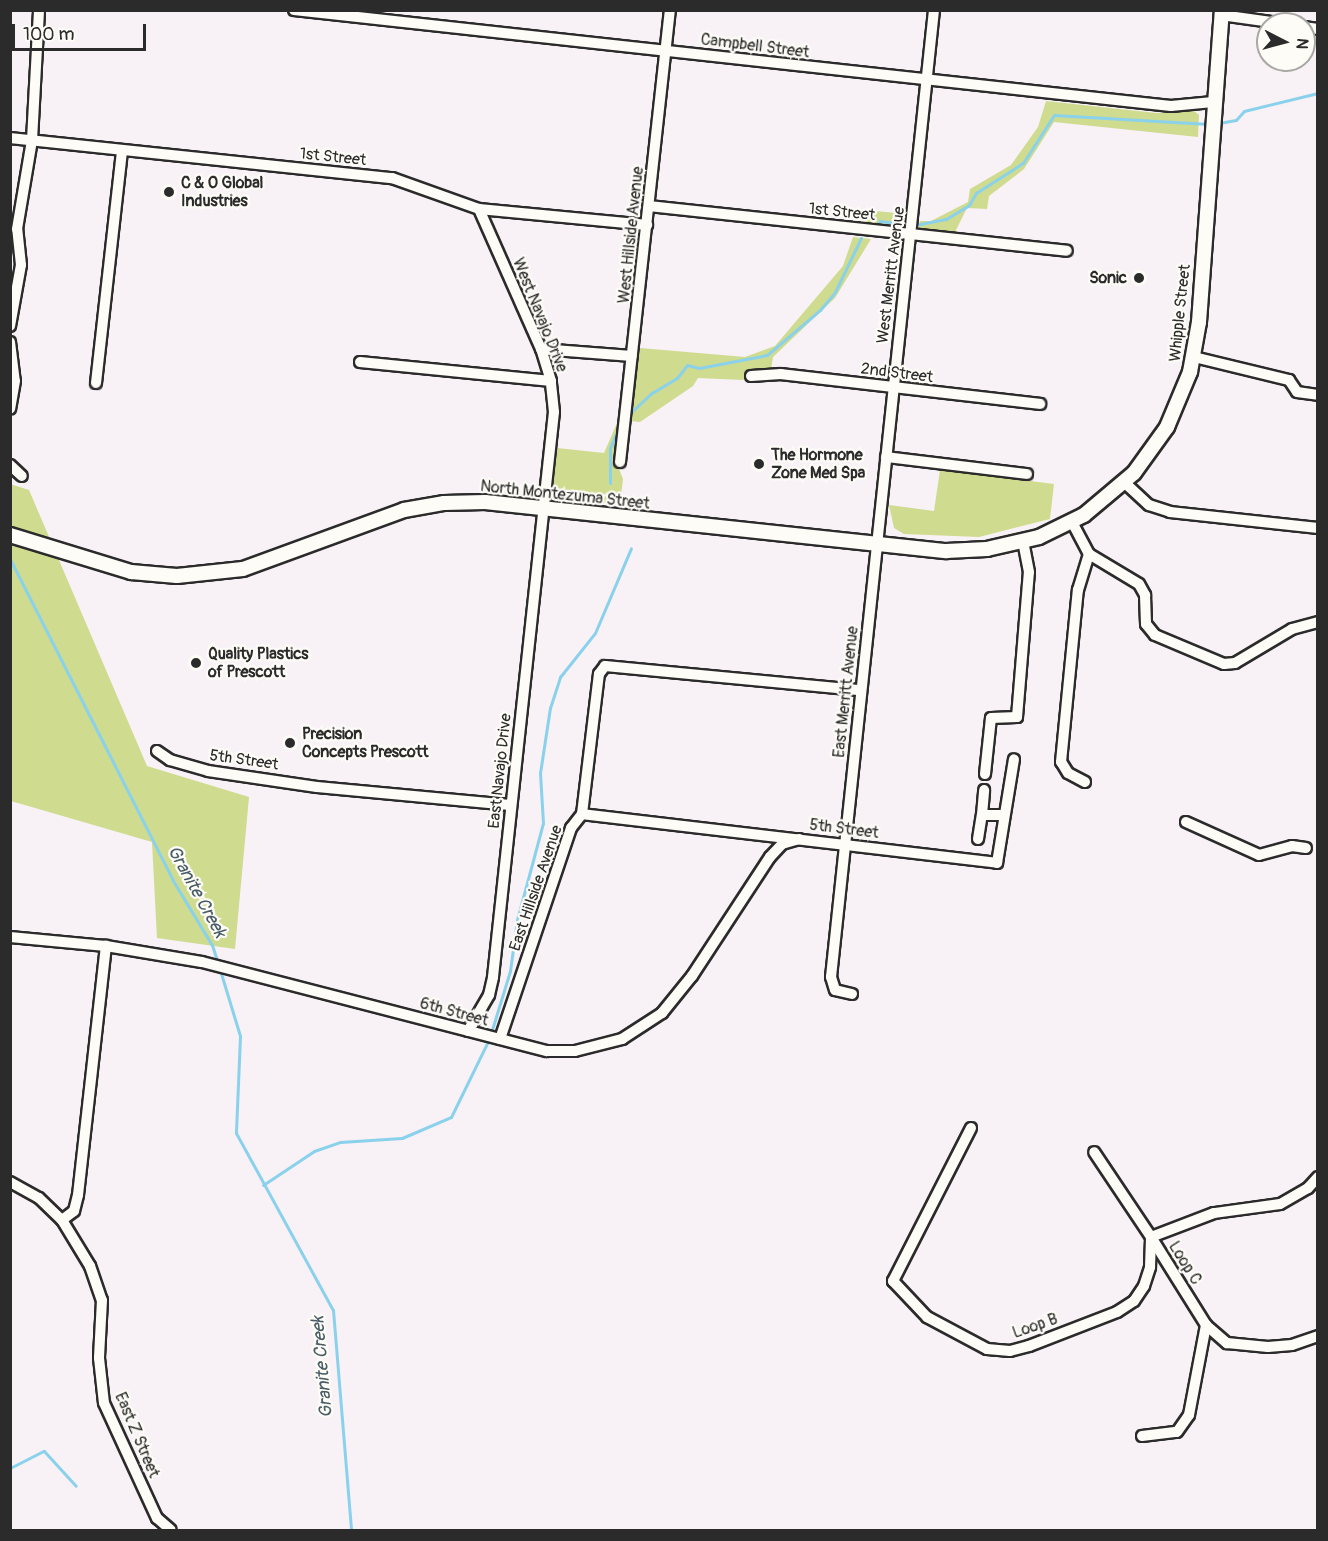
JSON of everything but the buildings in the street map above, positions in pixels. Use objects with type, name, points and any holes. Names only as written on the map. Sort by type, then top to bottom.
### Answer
[{"type":"main road","name":"Whipple Street","points":[[1023,542],[1072,522],[1124,482],[1148,457],[1167,427],[1194,357],[1212,102],[1221,13]]},
{"type":"main road","name":"North Montezuma Street","points":[[10,535],[130,572],[177,576],[214,574],[258,565],[404,510],[485,502],[946,551],[987,549],[1023,542]]},
{"type":"street","points":[[10,326],[21,265],[17,229],[32,140],[39,10]]},
{"type":"street","name":"Campbell Street","points":[[294,10],[926,81],[1171,106],[1212,102]]},
{"type":"street","name":"West Hillside Avenue","points":[[620,462],[670,10]]},
{"type":"street","name":"West Merritt Avenue","points":[[878,544],[934,10]]},
{"type":"street","points":[[1221,13],[1256,19]]},
{"type":"street","name":"1st Street","points":[[10,138],[392,178],[479,209],[647,225]]},
{"type":"street","points":[[96,383],[122,150]]},
{"type":"street","name":"1st Street","points":[[649,206],[1067,251]]},
{"type":"street","name":"West Navajo Drive","points":[[479,209],[541,349],[551,381],[554,412],[545,509]]},
{"type":"street","points":[[10,342],[15,381],[10,409]]},
{"type":"street","points":[[541,349],[632,356]]},
{"type":"street","points":[[1194,357],[1288,380],[1297,392],[1317,395]]},
{"type":"street","points":[[360,362],[551,381]]},
{"type":"street","name":"2nd Street","points":[[751,376],[765,372],[1040,404]]},
{"type":"street","points":[[886,457],[1028,474]]},
{"type":"street","points":[[10,465],[22,476]]},
{"type":"street","points":[[1124,482],[1149,505],[1170,512],[1317,528]]},
{"type":"street","name":"East Navajo Drive","points":[[468,1031],[489,995],[493,977],[510,805],[545,509]]},
{"type":"street","points":[[1072,522],[1089,554],[1139,584],[1145,595],[1146,624],[1155,635],[1224,664],[1235,663],[1292,629],[1317,622]]},
{"type":"street","points":[[985,774],[991,718],[1017,717],[1029,572],[1023,542]]},
{"type":"street","name":"East Merritt Avenue","points":[[852,994],[835,990],[831,977],[878,544]]},
{"type":"street","points":[[1085,782],[1068,773],[1061,762],[1078,590],[1089,554]]},
{"type":"street","name":"East Hillside Avenue","points":[[493,1038],[571,828],[582,814],[599,674],[605,666],[616,665],[861,690]]},
{"type":"street","name":"5th Street","points":[[157,751],[170,760],[208,771],[317,787],[510,805]]},
{"type":"street","name":"5th Street","points":[[582,814],[997,863],[1014,759]]},
{"type":"street","points":[[978,840],[984,790]]},
{"type":"street","points":[[982,815],[1004,815]]},
{"type":"street","points":[[1186,822],[1258,855],[1292,846],[1306,848]]},
{"type":"street","name":"6th Street","points":[[10,937],[106,946],[202,962],[547,1051],[575,1051],[601,1046],[641,1029],[662,1013],[685,986],[770,857],[782,844],[798,838]]},
{"type":"street","points":[[62,1220],[74,1211],[78,1195],[106,946]]},
{"type":"street","name":"Loop B","points":[[970,1128],[893,1281],[927,1317],[959,1337],[987,1348],[1010,1351],[1117,1312],[1134,1301],[1144,1286],[1150,1267],[1151,1237]]},
{"type":"street","points":[[1094,1152],[1151,1237]]},
{"type":"street","name":"Loop C","points":[[1317,1177],[1308,1188],[1280,1204],[1214,1213],[1151,1237],[1206,1325],[1227,1343],[1250,1348],[1292,1345],[1317,1336]]},
{"type":"street","name":"East Z Street","points":[[10,1182],[39,1198],[62,1220],[90,1266],[102,1300],[99,1358],[104,1403],[157,1518],[171,1530]]},
{"type":"street","points":[[1142,1436],[1177,1432],[1188,1415],[1206,1325]]},
{"type":"green space","points":[[1046,101],[1156,113],[1194,111],[1199,115],[1198,137],[1054,122],[1024,169],[989,196],[987,209],[967,208],[954,234],[918,233],[920,221],[931,221],[968,202],[970,189],[1011,165],[1038,127]]},
{"type":"green space","points":[[864,210],[907,214],[906,231],[863,226]]},
{"type":"green space","points":[[853,237],[871,239],[835,298],[773,357],[771,369],[751,372],[743,380],[698,378],[693,386],[640,422],[629,421],[635,358],[640,348],[745,357],[775,346],[843,266]]},
{"type":"green space","points":[[621,414],[616,461],[623,479],[620,504],[562,499],[553,486],[557,448],[604,453]]},
{"type":"green space","points":[[940,470],[1054,484],[1050,519],[979,537],[904,534],[894,528],[889,505],[934,511]]},
{"type":"green space","points":[[10,484],[29,490],[147,766],[249,797],[235,949],[157,938],[152,842],[11,801]]},
{"type":"waterway","points":[[1219,123],[1236,120],[1244,111],[1318,93]]},
{"type":"waterway","points":[[915,225],[946,219],[969,205],[976,193],[1023,163],[1054,115],[1209,124]]},
{"type":"waterway","points":[[875,226],[880,221],[908,225]]},
{"type":"waterway","points":[[628,415],[652,393],[677,378],[687,365],[699,368],[767,355],[820,310],[835,292],[861,238]]},
{"type":"waterway","points":[[610,483],[610,448],[619,427]]},
{"type":"waterway","points":[[491,1033],[510,971],[517,920],[543,823],[540,773],[550,708],[560,677],[595,633],[631,548]]},
{"type":"waterway","name":"Granite Creek","points":[[10,559],[172,879],[212,945],[218,964]]},
{"type":"waterway","name":"Granite Creek","points":[[220,970],[240,1036],[236,1133],[333,1310],[351,1530]]},
{"type":"waterway","points":[[263,1185],[314,1151],[340,1142],[402,1138],[451,1117],[489,1039]]},
{"type":"waterway","points":[[10,1468],[44,1451],[76,1486]]},
{"type":"place","name":"C & O Global Industries","points":[[169,192]]},
{"type":"place","name":"Sonic","points":[[1139,278]]},
{"type":"place","name":"The Hormone Zone Med Spa","points":[[759,464]]},
{"type":"place","name":"Quality Plastics of Prescott","points":[[196,663]]},
{"type":"place","name":"Precision Concepts Prescott","points":[[290,743]]}]
